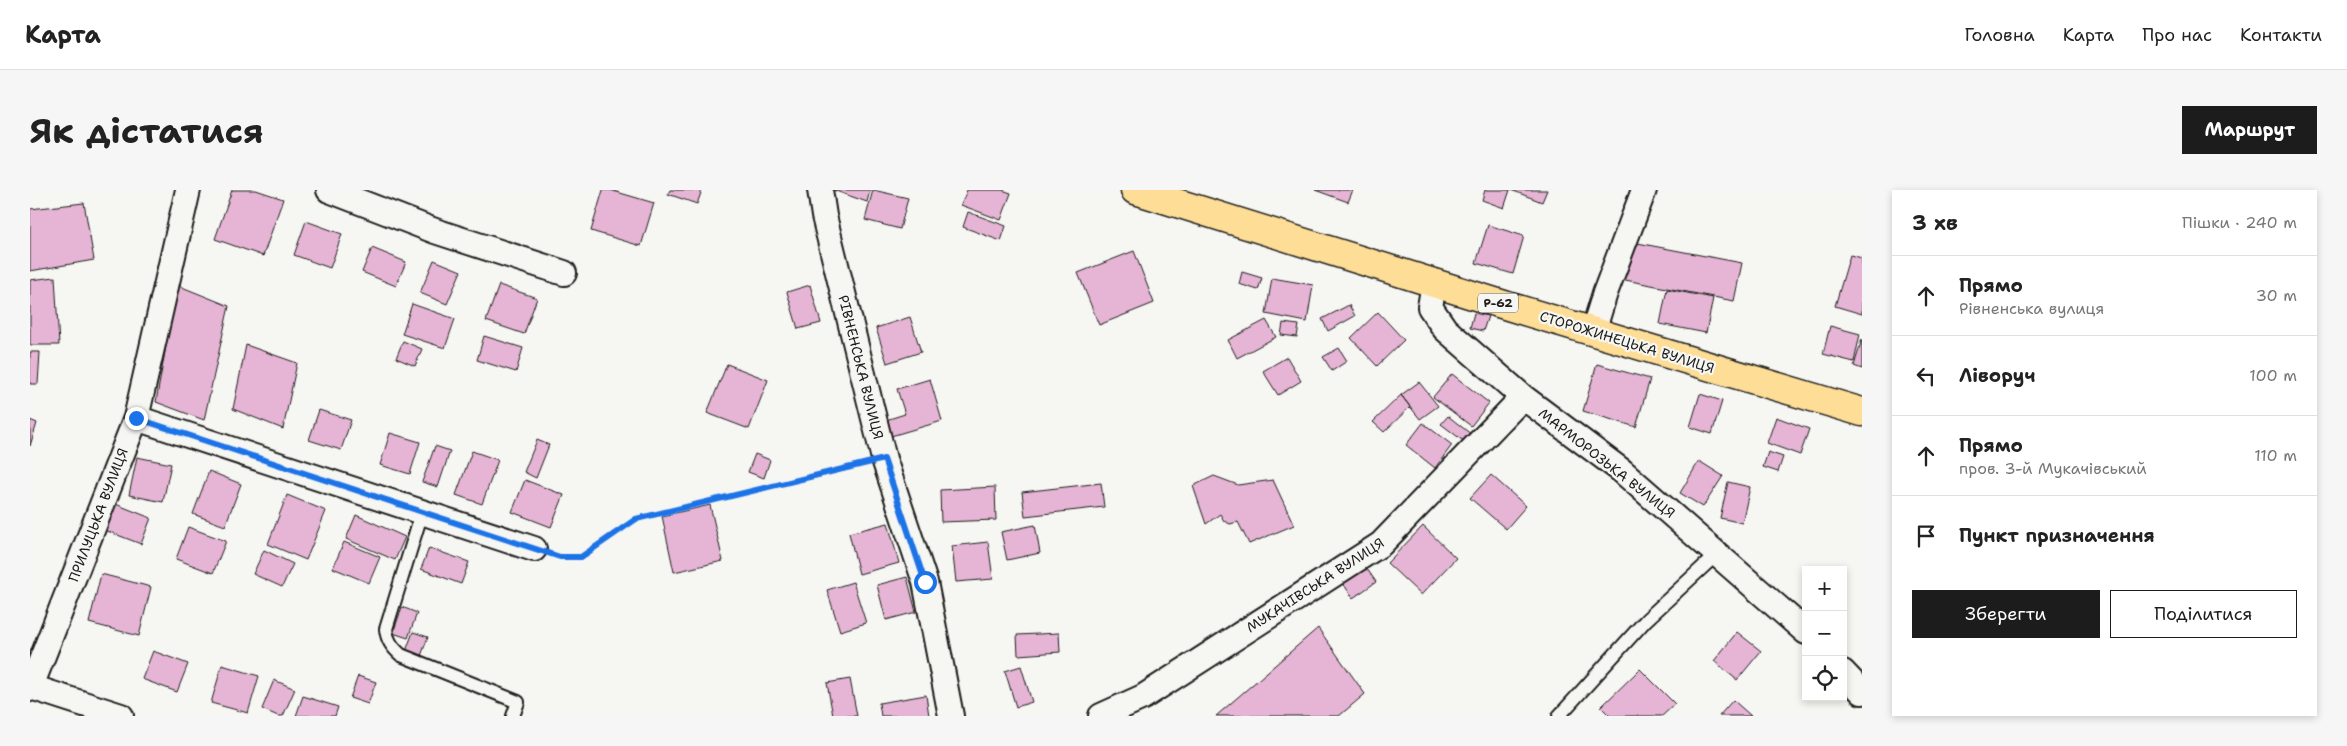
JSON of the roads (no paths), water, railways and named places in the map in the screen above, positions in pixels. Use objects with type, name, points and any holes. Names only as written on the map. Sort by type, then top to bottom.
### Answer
[{"type":"main road","name":"СТОРОЖИНЕЦЬКА ВУЛИЦЯ","points":[[1135,190],[1593,332],[1862,412]]},
{"type":"street","name":"ПРИЛУЦЬКА ВУЛИЦЯ","points":[[30,688],[136,418],[188,190]]},
{"type":"street","points":[[330,190],[435,231],[564,273]]},
{"type":"street","name":"РІВНЕНСЬКА ВУЛИЦЯ","points":[[820,190],[824,216],[884,459],[925,582],[951,716]]},
{"type":"street","points":[[1593,332],[1605,293],[1644,190]]},
{"type":"street","name":"МАРМОРОЗЬКА ВУЛИЦЯ","points":[[1434,283],[1430,306],[1445,329],[1524,397],[1622,471],[1802,628]]},
{"type":"street","name":"МУКАЧІВСЬКА ВУЛИЦЯ","points":[[1101,716],[1143,697],[1381,544],[1524,397]]},
{"type":"street","points":[[136,418],[534,549]]},
{"type":"street","points":[[1847,676],[1862,692]]},
{"type":"street","points":[[30,688],[121,716]]},
{"type":"lane","points":[[422,512],[386,629],[387,637],[392,647],[401,655],[518,702],[513,716]]},
{"type":"lane","points":[[1559,716],[1646,620],[1718,554]]}]
